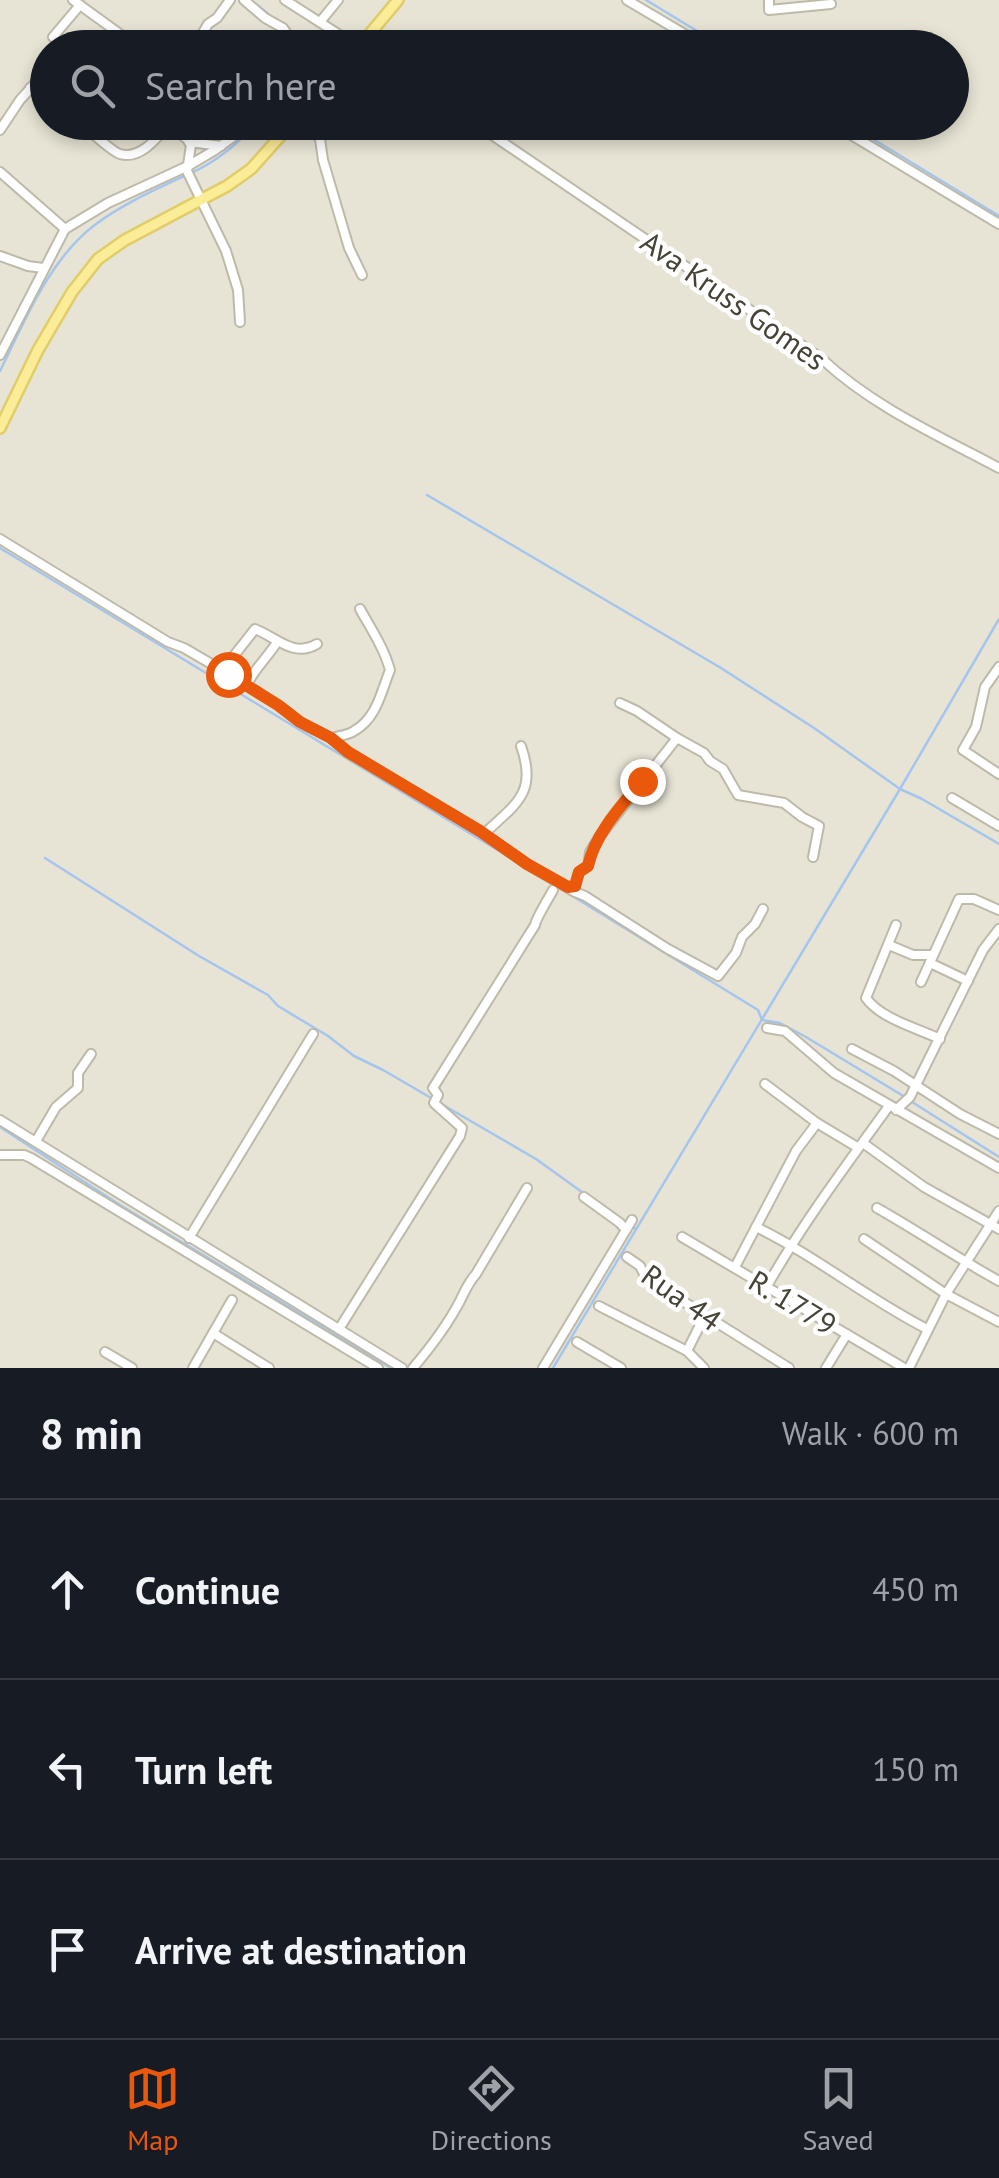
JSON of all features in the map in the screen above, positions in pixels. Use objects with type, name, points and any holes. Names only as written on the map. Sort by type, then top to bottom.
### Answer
[{"type":"main road","points":[[373,30],[398,0]]},
{"type":"main road","points":[[0,428],[38,350],[91,266],[126,240],[226,186],[251,169],[277,140]]},
{"type":"street","points":[[204,30],[230,0]]},
{"type":"street","points":[[244,0],[284,30]]},
{"type":"street","points":[[285,0],[332,30]]},
{"type":"street","points":[[320,22],[338,0]]},
{"type":"street","points":[[626,0],[677,30]]},
{"type":"street","points":[[769,0],[769,10],[831,4]]},
{"type":"street","points":[[58,30],[77,2],[115,30]]},
{"type":"street","points":[[0,130],[30,88]]},
{"type":"street","points":[[102,140],[124,154],[144,150],[153,140]]},
{"type":"street","points":[[187,140],[220,146]]},
{"type":"street","points":[[0,355],[65,229],[142,185],[188,168],[227,140]]},
{"type":"street","points":[[320,140],[349,248],[362,275]]},
{"type":"street","name":"Ava Kruss Gomes","points":[[500,140],[822,359],[847,382],[999,468]]},
{"type":"street","points":[[860,140],[999,224]]},
{"type":"street","points":[[189,142],[188,168],[226,251],[238,290],[240,322]]},
{"type":"street","points":[[0,172],[65,229]]},
{"type":"street","points":[[0,256],[43,268]]},
{"type":"street","points":[[0,539],[168,642],[232,676],[668,950],[718,976],[763,909]]},
{"type":"street","points":[[331,738],[353,732],[371,717],[390,670],[360,609]]},
{"type":"street","points":[[232,657],[258,628],[277,642],[301,649],[317,644]]},
{"type":"street","points":[[247,686],[277,642]]},
{"type":"street","points":[[999,666],[984,688],[976,727],[963,750],[999,774]]},
{"type":"street","points":[[232,676],[257,671]]},
{"type":"street","points":[[620,703],[704,753],[723,769],[738,796],[784,803],[819,826],[813,857]]},
{"type":"street","points":[[568,887],[575,886],[579,872],[588,866],[599,836],[676,738]]},
{"type":"street","points":[[484,834],[516,806],[526,783],[520,746]]},
{"type":"street","points":[[952,798],[999,826]]},
{"type":"street","points":[[338,1329],[460,1136],[462,1128],[434,1103],[438,1095],[432,1088],[553,890]]},
{"type":"street","points":[[922,982],[959,899],[974,899],[999,910]]},
{"type":"street","points":[[896,925],[866,998],[896,1020],[940,1039]]},
{"type":"street","points":[[767,1286],[791,1244],[860,1145],[892,1108],[908,1098],[983,950],[999,929]]},
{"type":"street","points":[[889,946],[932,959],[968,982]]},
{"type":"street","points":[[766,1028],[790,1034],[825,1067],[999,1168]]},
{"type":"street","points":[[189,1238],[313,1034]]},
{"type":"street","points":[[852,1050],[999,1134]]},
{"type":"street","points":[[36,1142],[58,1106],[78,1088],[78,1073],[91,1054]]},
{"type":"street","points":[[766,1084],[817,1123],[995,1228]]},
{"type":"street","points":[[0,1120],[402,1368]]},
{"type":"street","points":[[735,1268],[796,1151],[817,1123]]},
{"type":"street","points":[[0,1155],[31,1158],[378,1368]]},
{"type":"street","points":[[413,1368],[459,1303],[467,1283],[527,1188]]},
{"type":"street","points":[[543,1368],[629,1226],[584,1197]]},
{"type":"street","points":[[877,1208],[999,1281]]},
{"type":"street","points":[[907,1368],[946,1294],[995,1228],[999,1211]]},
{"type":"street","points":[[756,1227],[791,1244],[927,1330]]},
{"type":"street","name":"R. 1779","points":[[682,1238],[907,1368]]},
{"type":"street","points":[[864,1239],[946,1294],[999,1322]]},
{"type":"street","name":"Rua 44","points":[[627,1257],[640,1266],[646,1278],[789,1368]]},
{"type":"street","points":[[192,1368],[232,1300]]},
{"type":"street","points":[[598,1306],[687,1351],[704,1368]]},
{"type":"street","points":[[687,1351],[705,1315]]},
{"type":"street","points":[[213,1333],[269,1368]]},
{"type":"street","points":[[839,1368],[828,1365],[847,1334]]},
{"type":"street","points":[[577,1342],[622,1368]]},
{"type":"street","points":[[105,1352],[132,1368]]},
{"type":"shaded area","points":[[0,0],[999,0],[999,1368],[0,1368]]},
{"type":"waterway","points":[[251,0],[277,21]]},
{"type":"waterway","points":[[646,0],[695,30]]},
{"type":"waterway","points":[[191,173],[240,140]]},
{"type":"waterway","points":[[874,140],[999,216]]},
{"type":"waterway","points":[[0,371],[40,292],[79,238],[117,210],[184,176]]},
{"type":"waterway","points":[[427,495],[721,668],[900,789],[999,844]]},
{"type":"waterway","points":[[0,548],[519,863]]},
{"type":"waterway","points":[[553,1368],[999,619]]},
{"type":"waterway","points":[[45,858],[268,995],[278,1006],[354,1056],[536,1159],[586,1195]]},
{"type":"waterway","points":[[530,870],[758,1010],[762,1020],[780,1023],[905,1097]]},
{"type":"waterway","points":[[912,1102],[999,1157]]},
{"type":"waterway","points":[[0,1127],[120,1205],[391,1368]]},
{"type":"waterway","points":[[613,1214],[636,1229]]},
{"type":"route","points":[[228,674],[568,887],[575,886],[579,872],[588,866],[599,836],[642,781]]}]
